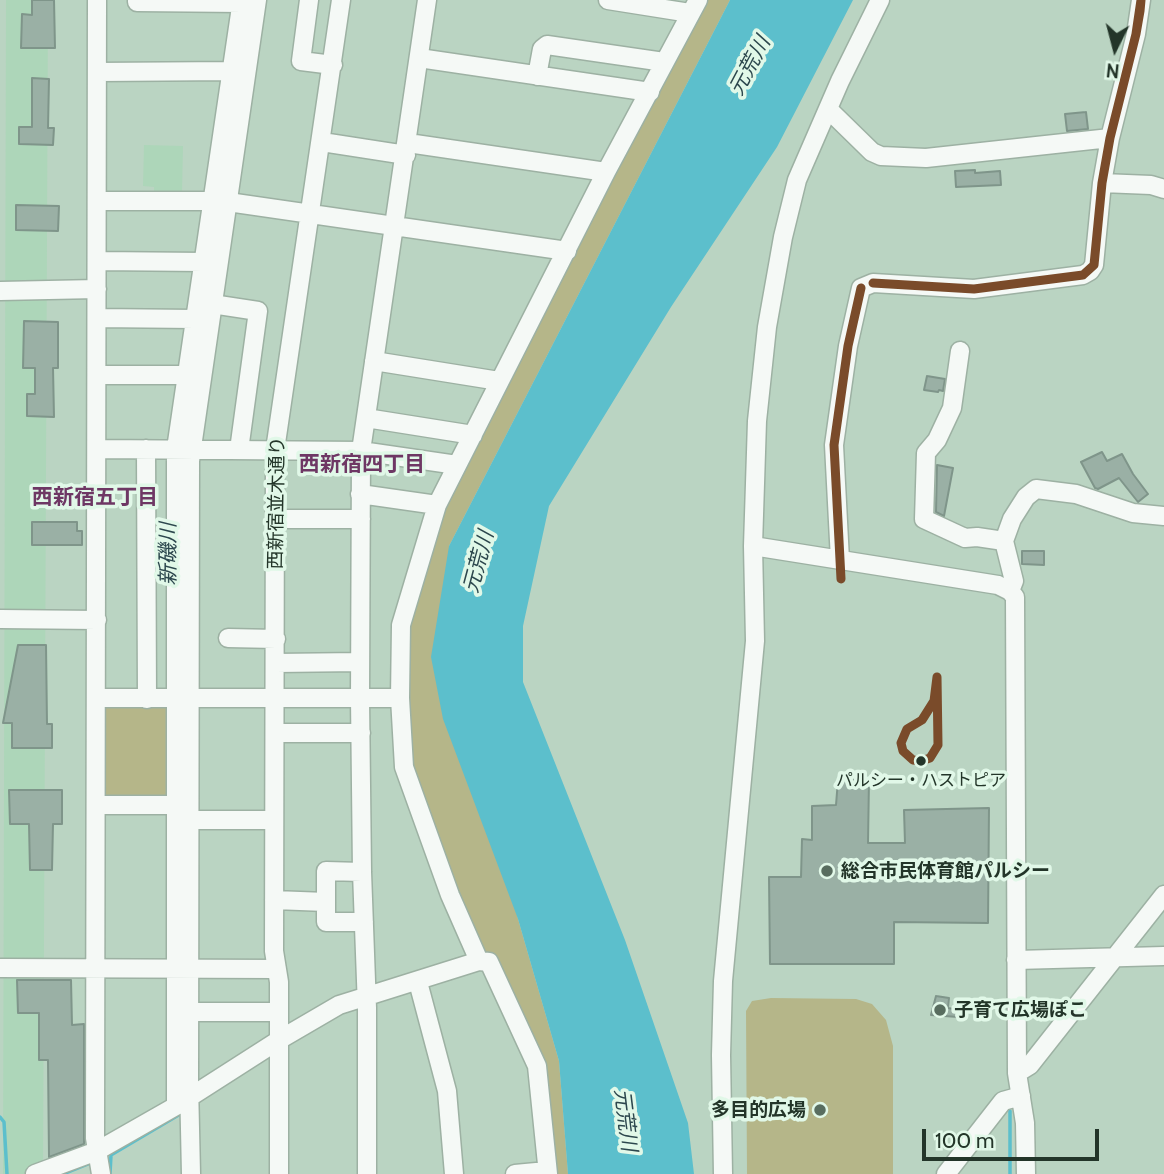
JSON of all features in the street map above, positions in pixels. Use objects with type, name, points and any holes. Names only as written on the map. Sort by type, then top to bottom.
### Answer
[{"type":"street","points":[[97,0],[95,1138],[100,1174]]},
{"type":"street","points":[[137,0],[247,1]]},
{"type":"street","points":[[309,0],[301,61],[333,65]]},
{"type":"street","name":"西新宿並木通り","points":[[279,1174],[279,1012],[274,951],[275,450],[341,0]]},
{"type":"street","points":[[367,1174],[360,699],[361,450],[427,0]]},
{"type":"street","points":[[479,961],[450,895],[404,767],[400,698],[401,625],[437,505],[606,172],[694,6],[608,0]]},
{"type":"street","points":[[723,1174],[720,1055],[723,981],[755,640],[753,546],[757,421],[767,327],[783,237],[797,180],[880,0]]},
{"type":"street","points":[[840,561],[834,445],[848,346],[861,288],[873,283],[974,289],[1083,275],[1090,271],[1094,265],[1102,183],[1110,138],[1136,33],[1141,0]]},
{"type":"street","points":[[184,449],[212,304],[232,71],[247,1]]},
{"type":"street","points":[[191,1174],[183,1102],[183,968],[190,820],[183,698],[187,375],[204,261],[220,201],[247,1]]},
{"type":"street","points":[[537,76],[542,49],[547,45],[664,62]]},
{"type":"street","points":[[419,58],[650,92]]},
{"type":"street","points":[[97,72],[232,71]]},
{"type":"street","points":[[828,109],[872,152],[881,156],[926,158],[1110,138]]},
{"type":"street","points":[[321,142],[606,172]]},
{"type":"street","points":[[1102,183],[1151,185],[1164,189]]},
{"type":"street","points":[[97,201],[220,201],[567,251]]},
{"type":"street","points":[[97,261],[204,261]]},
{"type":"street","points":[[0,291],[97,289]]},
{"type":"street","points":[[212,304],[258,311],[239,450]]},
{"type":"street","points":[[97,318],[195,319]]},
{"type":"street","points":[[960,351],[952,408],[937,440],[926,453],[923,519],[965,538],[1004,541]]},
{"type":"street","points":[[374,361],[499,381]]},
{"type":"street","points":[[97,375],[187,375]]},
{"type":"street","points":[[366,418],[474,435]]},
{"type":"street","points":[[97,449],[361,450],[457,466]]},
{"type":"street","points":[[146,449],[147,699]]},
{"type":"street","points":[[1010,591],[1014,581],[1004,541],[1012,519],[1026,497],[1036,489],[1076,494],[1133,513],[1164,516]]},
{"type":"street","points":[[360,494],[437,505]]},
{"type":"street","points":[[276,519],[361,519]]},
{"type":"street","points":[[753,546],[998,586],[1010,591],[1015,597],[1017,1073],[1026,1123],[1026,1174]]},
{"type":"street","points":[[0,619],[97,620]]},
{"type":"street","points":[[228,638],[276,639]]},
{"type":"street","points":[[276,663],[360,662]]},
{"type":"street","points":[[96,698],[400,698]]},
{"type":"street","points":[[183,698],[175,805],[183,968],[189,1012],[183,1102]]},
{"type":"street","points":[[275,733],[361,733]]},
{"type":"street","points":[[96,805],[175,805]]},
{"type":"street","points":[[190,820],[274,820]]},
{"type":"street","points":[[362,872],[326,871],[326,922],[364,922]]},
{"type":"street","points":[[1017,1073],[1030,1065],[1164,895]]},
{"type":"street","points":[[274,901],[326,902]]},
{"type":"street","points":[[1016,960],[1164,956]]},
{"type":"street","points":[[35,1174],[97,1151],[183,1102],[279,1040],[339,1006],[479,961],[489,962],[537,1066],[547,1173],[515,1174]]},
{"type":"street","points":[[0,968],[277,969]]},
{"type":"street","points":[[418,982],[447,1091],[454,1174]]},
{"type":"street","points":[[189,1012],[279,1012]]},
{"type":"street","points":[[946,1174],[1003,1101],[1021,1096]]},
{"type":"shaded area","points":[[6,0],[48,0],[43,1174],[3,1174]]},
{"type":"shaded area","points":[[702,0],[730,0],[449,546],[518,919],[559,1061],[568,1174],[553,1174],[543,1067],[481,953],[435,839],[409,754],[405,698],[411,617],[430,534]]},
{"type":"shaded area","points":[[144,145],[183,146],[182,192],[154,191],[154,187],[143,186]]},
{"type":"shaded area","points":[[104,702],[175,702],[174,801],[102,800]]},
{"type":"shaded area","name":"多目的広場","points":[[771,998],[856,999],[872,1004],[886,1020],[893,1046],[893,1174],[747,1174],[746,1011],[752,1001]]},
{"type":"water","name":"元荒川","points":[[730,0],[853,0],[777,147],[671,307],[549,506],[523,626],[523,682],[625,940],[688,1123],[694,1174],[568,1174],[559,1061],[518,919],[443,719],[431,657],[449,546]]},
{"type":"building","points":[[32,0],[54,0],[55,48],[21,48],[22,14],[32,15]]},
{"type":"building","points":[[32,78],[49,79],[48,128],[54,128],[53,145],[19,144],[19,127],[32,127]]},
{"type":"building","points":[[1086,112],[1088,129],[1067,131],[1065,114]]},
{"type":"building","points":[[975,170],[975,173],[1000,171],[1001,185],[956,187],[955,171]]},
{"type":"building","points":[[16,205],[59,206],[58,231],[16,230]]},
{"type":"building","points":[[24,321],[58,322],[58,368],[53,368],[54,417],[27,416],[27,394],[35,394],[35,368],[23,368]]},
{"type":"building","points":[[927,376],[945,379],[943,391],[924,390]]},
{"type":"building","points":[[1102,452],[1107,461],[1122,454],[1148,494],[1138,502],[1119,478],[1095,488],[1081,462]]},
{"type":"building","points":[[937,465],[953,468],[944,516],[936,512]]},
{"type":"building","points":[[32,522],[77,522],[77,531],[82,531],[82,545],[32,545]]},
{"type":"building","points":[[1022,551],[1044,551],[1044,565],[1022,564]]},
{"type":"building","points":[[18,645],[46,645],[47,724],[52,724],[52,748],[12,748],[12,723],[3,723]]},
{"type":"building","points":[[838,780],[869,780],[868,843],[905,843],[904,810],[989,808],[988,923],[894,922],[894,964],[770,964],[769,877],[801,877],[802,839],[812,840],[812,806],[836,805]]},
{"type":"building","points":[[9,790],[62,790],[62,824],[53,824],[52,870],[30,870],[29,824],[10,824]]},
{"type":"building","points":[[17,980],[71,980],[72,1025],[84,1024],[84,1144],[49,1157],[48,1060],[39,1060],[39,1013],[18,1013]]},
{"type":"building","name":"子育て広場ぽこ","points":[[936,996],[949,998],[948,1008],[959,1010],[958,1017],[931,1015]]},
{"type":"waterway","points":[[1010,1111],[1010,1174]]},
{"type":"waterway","points":[[110,1174],[111,1155],[182,1113]]},
{"type":"waterway","points":[[0,1117],[4,1122],[7,1174]]},
{"type":"waterway","points":[[63,1174],[93,1162]]},
{"type":"transit line","points":[[1141,0],[1140,11],[1136,34],[1141,0]]},
{"type":"transit line","points":[[1083,275],[1094,265],[1102,183],[1110,138],[1136,34]]},
{"type":"transit line","points":[[974,289],[1083,275]]},
{"type":"transit line","points":[[974,289],[1083,275]]},
{"type":"transit line","points":[[873,283],[974,289]]},
{"type":"transit line","points":[[873,283],[974,289]]},
{"type":"transit line","points":[[848,346],[861,288]]},
{"type":"transit line","points":[[834,445],[848,346]]},
{"type":"transit line","points":[[834,445],[848,346]]},
{"type":"transit line","points":[[834,445],[841,579]]},
{"type":"transit line","points":[[834,445],[841,579]]},
{"type":"transit line","points":[[937,677],[938,745],[930,758],[913,760],[903,751],[901,743],[907,729],[922,720],[934,701],[937,677]]},
{"type":"place","name":"パルシー・ハストピア","points":[[921,761]]},
{"type":"place","name":"総合市民体育館パルシー","points":[[827,871]]},
{"type":"place","name":"子育て広場ぽこ","points":[[940,1010]]},
{"type":"place","name":"多目的広場","points":[[820,1110]]},
{"type":"district","name":"西新宿四丁目","points":[[362,465]]},
{"type":"district","name":"西新宿五丁目","points":[[95,498]]},
{"type":"water label","name":"新磯川","points":[[169,554]]}]
